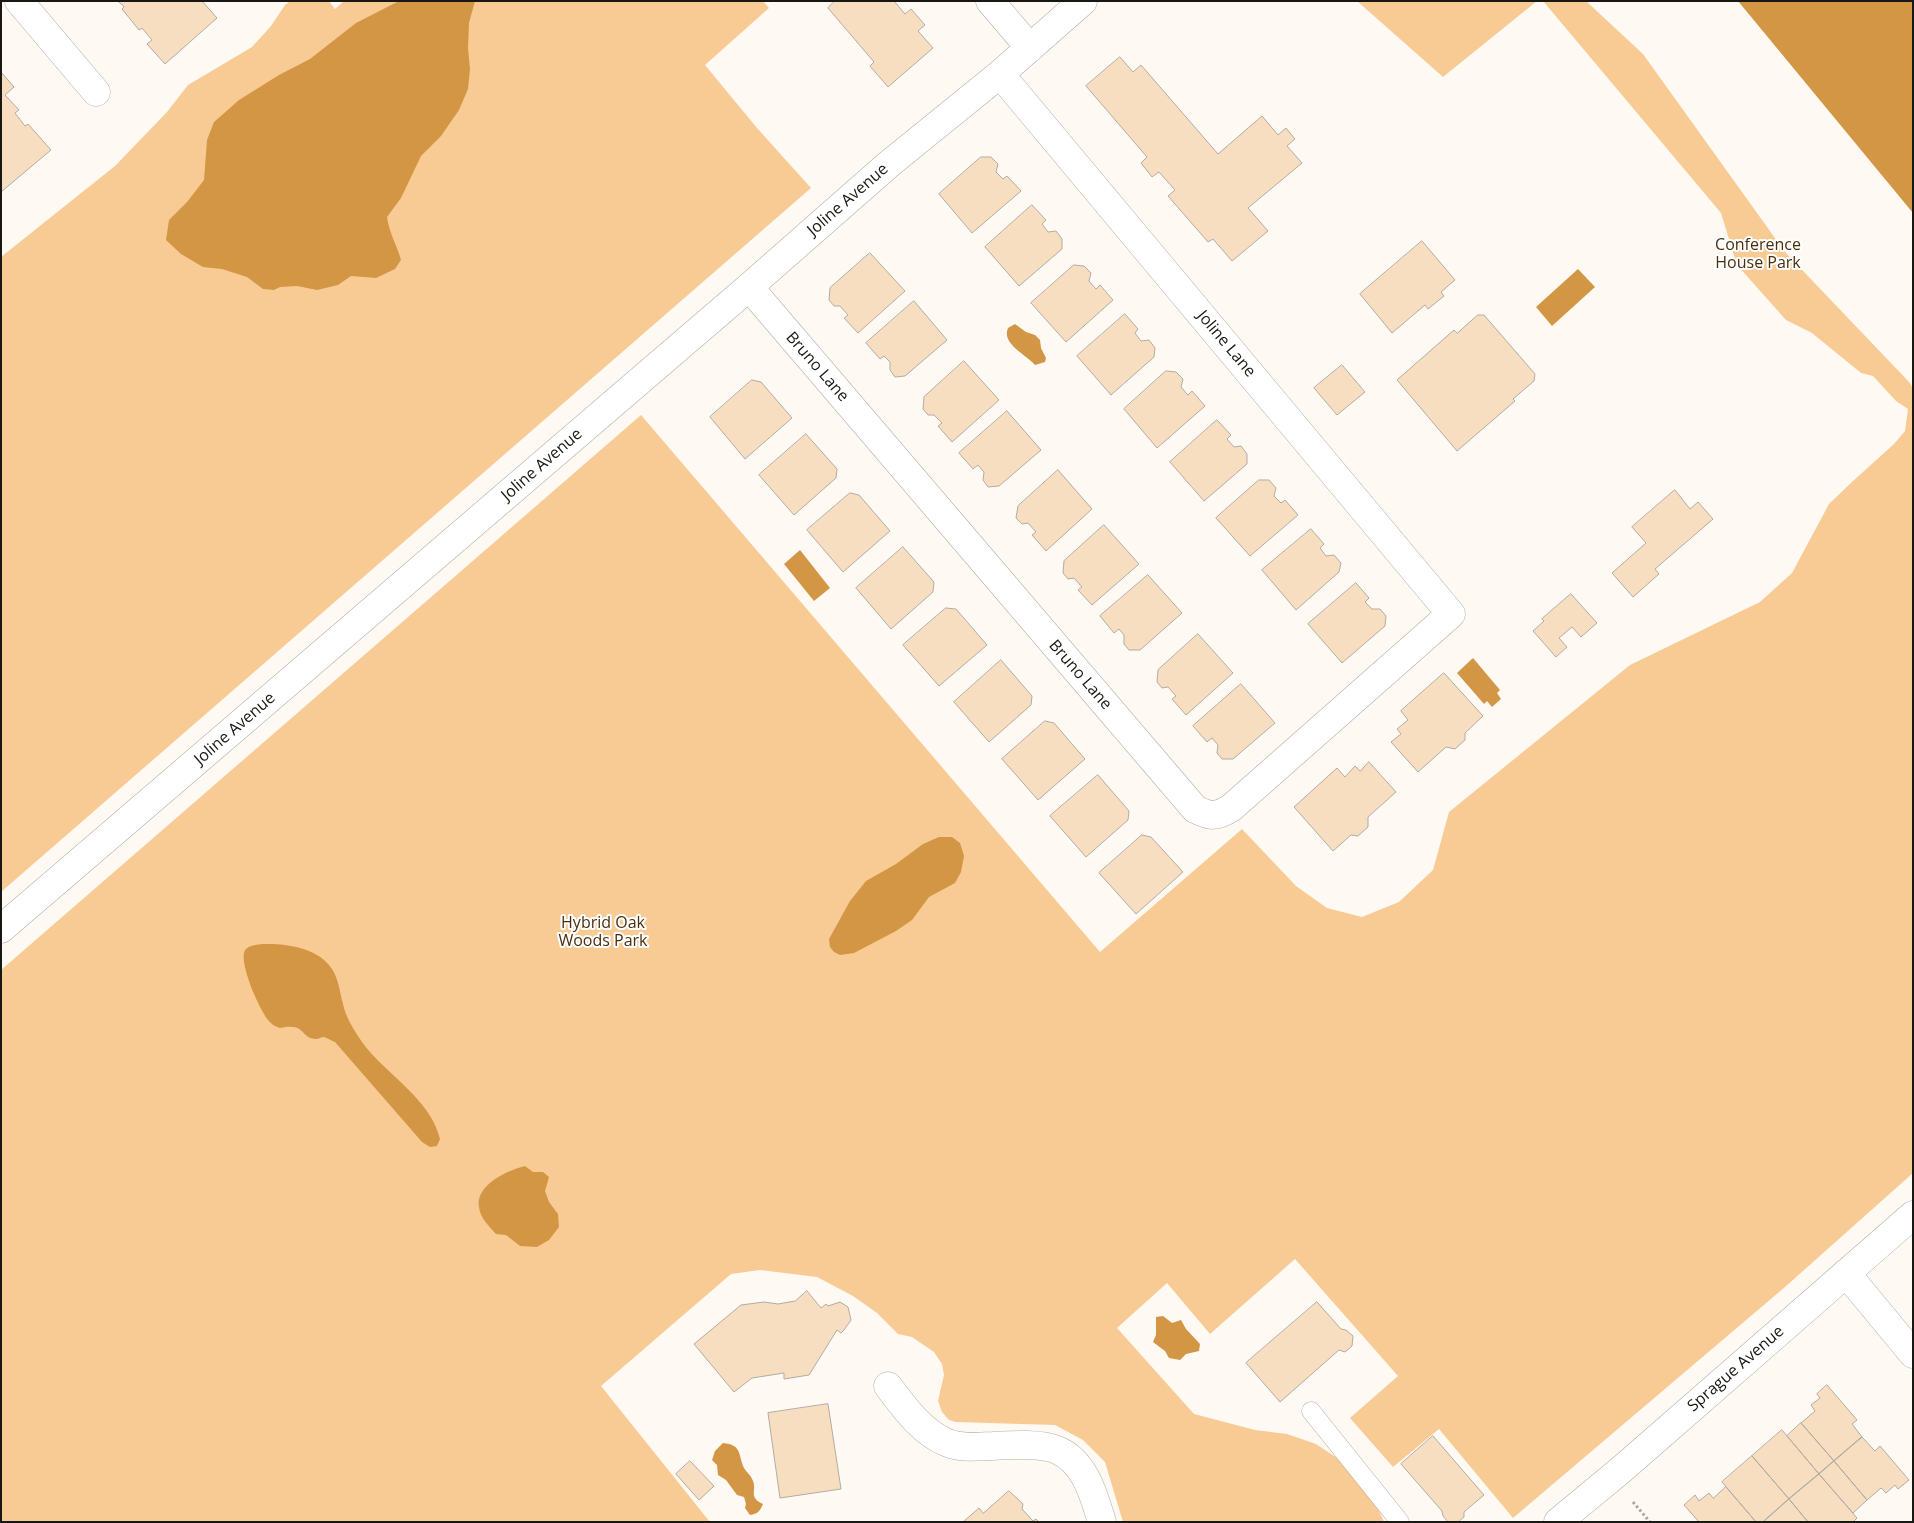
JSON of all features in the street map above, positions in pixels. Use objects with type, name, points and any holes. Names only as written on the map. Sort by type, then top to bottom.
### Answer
[{"type":"street","points":[[19,1],[96,92]]},
{"type":"street","points":[[990,1],[1030,48]]},
{"type":"street","name":"Joline Avenue","points":[[1,930],[889,164],[1000,74],[1083,1]]},
{"type":"street","name":"Joline Lane","points":[[1000,74],[1451,614]]},
{"type":"street","name":"Bruno Lane","points":[[748,287],[1195,809],[1208,815],[1219,815],[1231,808],[1451,614]]},
{"type":"street","name":"Sprague Avenue","points":[[1558,1522],[1622,1469],[1913,1215]]},
{"type":"street","points":[[1846,1273],[1913,1354]]},
{"type":"street","points":[[888,1386],[913,1418],[946,1443],[971,1447],[1039,1446],[1056,1449],[1069,1456],[1087,1480],[1094,1494],[1102,1522]]},
{"type":"lane","points":[[1311,1411],[1400,1522]]},
{"type":"path","points":[[1633,1502],[1650,1522]]},
{"type":"green space","points":[[290,1],[329,1],[335,9],[344,1],[763,1],[769,8],[705,65],[757,128],[811,188],[1,892],[1,257],[115,166],[167,112],[188,85],[252,47]]},
{"type":"green space","points":[[1357,1],[1537,1],[1443,77]]},
{"type":"green space","name":"Hybrid Oak Woods Park","points":[[1543,1],[1586,1],[1643,54],[1785,252],[1910,383],[1913,389],[1913,1173],[1785,1287],[1513,1518],[1439,1429],[1393,1467],[1350,1418],[1398,1376],[1295,1259],[1210,1334],[1167,1283],[1117,1328],[1194,1414],[1255,1430],[1287,1434],[1316,1444],[1343,1462],[1374,1499],[1384,1522],[1123,1522],[1105,1462],[1083,1440],[1055,1425],[956,1422],[949,1420],[942,1412],[938,1401],[944,1375],[942,1364],[934,1352],[912,1337],[898,1334],[877,1313],[853,1296],[817,1277],[760,1270],[731,1274],[601,1386],[710,1522],[1,1522],[1,970],[641,415],[1100,952],[1242,829],[1296,886],[1327,908],[1362,917],[1399,902],[1433,870],[1449,812],[1630,665],[1760,602],[1792,573],[1829,504],[1894,444],[1905,431],[1908,409],[1896,401],[1873,376],[1861,373],[1812,333],[1786,320],[1737,265],[1721,213]]},
{"type":"shaded area","points":[[399,1],[475,1],[469,23],[468,48],[470,69],[468,89],[459,110],[441,136],[421,156],[401,198],[387,217],[389,228],[401,260],[395,269],[376,278],[351,276],[338,285],[317,290],[297,286],[280,287],[274,290],[263,289],[247,277],[222,269],[203,267],[181,254],[166,240],[169,220],[187,202],[204,180],[207,140],[214,122],[239,100],[279,75],[310,59],[356,23]]},
{"type":"shaded area","points":[[1738,1],[1913,1],[1913,213]]},
{"type":"shaded area","points":[[1578,269],[1595,287],[1552,326],[1536,307]]},
{"type":"shaded area","points":[[1015,324],[1026,332],[1035,335],[1040,340],[1041,348],[1046,358],[1045,362],[1035,365],[1011,344],[1007,334],[1008,328]]},
{"type":"shaded area","points":[[800,550],[830,588],[814,601],[784,564]]},
{"type":"shaded area","points":[[1473,658],[1500,690],[1497,693],[1501,699],[1492,707],[1487,701],[1484,704],[1457,673]]},
{"type":"shaded area","points":[[939,837],[952,837],[960,843],[964,856],[961,872],[955,883],[929,897],[912,920],[896,931],[854,953],[840,955],[834,952],[830,947],[829,939],[850,901],[866,881],[896,864],[923,844]]},
{"type":"shaded area","points":[[285,945],[310,951],[329,965],[337,979],[344,1009],[353,1028],[372,1054],[427,1111],[440,1139],[437,1146],[430,1147],[422,1142],[335,1042],[324,1037],[311,1038],[295,1027],[280,1028],[271,1023],[266,1017],[251,986],[244,963],[244,954],[246,949],[251,946]]},
{"type":"shaded area","points":[[525,1166],[533,1172],[543,1172],[549,1177],[545,1191],[549,1202],[558,1214],[559,1227],[549,1240],[537,1247],[520,1246],[506,1235],[496,1234],[483,1218],[479,1207],[479,1199],[487,1185],[510,1171]]},
{"type":"shaded area","points":[[1163,1316],[1172,1323],[1181,1320],[1186,1329],[1200,1344],[1199,1351],[1186,1354],[1180,1360],[1169,1358],[1165,1351],[1153,1342],[1156,1335],[1156,1317]]},
{"type":"shaded area","points":[[723,1443],[736,1448],[744,1468],[752,1479],[754,1496],[763,1504],[755,1514],[750,1515],[745,1508],[744,1497],[737,1495],[726,1480],[718,1475],[717,1465],[712,1460],[715,1451]]},
{"type":"building","points":[[118,1],[202,1],[217,18],[165,64],[147,44],[152,40],[142,28],[139,30]]},
{"type":"building","points":[[835,1],[894,1],[905,14],[911,9],[925,25],[918,31],[933,48],[888,87],[870,66],[874,62],[828,8]]},
{"type":"building","points":[[1120,57],[1133,72],[1141,65],[1218,154],[1262,116],[1278,135],[1286,128],[1295,139],[1287,146],[1302,163],[1248,208],[1268,231],[1232,261],[1213,239],[1208,242],[1168,196],[1175,190],[1159,172],[1152,177],[1141,163],[1147,157],[1086,86]]},
{"type":"building","points":[[1,72],[14,87],[5,95],[19,110],[15,113],[25,126],[28,124],[51,150],[1,192]]},
{"type":"building","points":[[981,157],[991,157],[998,164],[996,172],[1003,179],[1007,176],[1021,191],[972,233],[939,194]]},
{"type":"building","points":[[1032,205],[1046,220],[1042,224],[1048,232],[1056,231],[1062,239],[1062,249],[1019,286],[985,247]]},
{"type":"building","points":[[1422,241],[1455,280],[1441,292],[1444,296],[1428,309],[1425,305],[1392,333],[1360,294]]},
{"type":"building","points":[[870,253],[905,291],[858,333],[844,318],[848,315],[840,306],[834,306],[829,300],[830,288]]},
{"type":"building","points":[[1074,265],[1084,266],[1091,273],[1089,281],[1096,289],[1100,285],[1113,300],[1066,342],[1031,303]]},
{"type":"building","points":[[914,301],[947,340],[905,376],[895,377],[890,370],[890,362],[884,356],[880,359],[866,343]]},
{"type":"building","points":[[1125,314],[1138,329],[1135,333],[1141,341],[1149,340],[1155,348],[1154,357],[1111,395],[1077,356]]},
{"type":"building","points":[[1478,315],[1484,315],[1535,374],[1534,381],[1513,399],[1515,401],[1457,451],[1397,380],[1454,330],[1457,333]]},
{"type":"building","points":[[964,361],[999,400],[952,442],[938,426],[942,423],[934,415],[928,415],[923,409],[924,397]]},
{"type":"building","points":[[1342,365],[1365,392],[1337,415],[1314,388]]},
{"type":"building","points":[[1166,371],[1176,372],[1183,379],[1181,387],[1188,395],[1192,391],[1205,406],[1157,448],[1124,409]]},
{"type":"building","points":[[752,380],[761,382],[792,418],[745,459],[710,417]]},
{"type":"building","points":[[1007,411],[1041,450],[999,486],[988,487],[983,480],[984,472],[978,465],[973,469],[959,453]]},
{"type":"building","points":[[1217,420],[1231,435],[1227,439],[1234,447],[1241,446],[1247,454],[1247,464],[1204,501],[1170,462]]},
{"type":"building","points":[[806,434],[837,469],[836,478],[794,515],[759,475]]},
{"type":"building","points":[[1058,470],[1092,509],[1046,551],[1032,535],[1036,532],[1028,523],[1022,524],[1016,518],[1018,506]]},
{"type":"building","points":[[1259,480],[1269,480],[1276,488],[1274,496],[1281,503],[1285,500],[1298,515],[1250,556],[1216,518]]},
{"type":"building","points":[[1675,490],[1690,509],[1698,502],[1713,519],[1655,569],[1659,574],[1633,597],[1612,573],[1646,543],[1632,527]]},
{"type":"building","points":[[850,493],[859,495],[890,531],[843,572],[807,530]]},
{"type":"building","points":[[1104,525],[1139,564],[1092,605],[1078,590],[1082,587],[1074,578],[1068,579],[1063,573],[1064,561]]},
{"type":"building","points":[[1311,529],[1324,544],[1320,548],[1326,556],[1334,555],[1341,563],[1339,572],[1296,610],[1262,570]]},
{"type":"building","points":[[903,547],[934,582],[933,592],[891,629],[856,588]]},
{"type":"building","points":[[1148,575],[1182,613],[1140,650],[1129,650],[1124,644],[1124,635],[1119,629],[1114,633],[1100,616]]},
{"type":"building","points":[[1356,583],[1369,598],[1365,602],[1372,609],[1380,609],[1386,616],[1385,626],[1342,663],[1308,624]]},
{"type":"building","points":[[1571,594],[1597,623],[1581,637],[1572,627],[1559,638],[1567,647],[1556,657],[1533,631],[1544,621],[1542,619]]},
{"type":"building","points":[[946,608],[956,609],[987,645],[939,686],[903,645]]},
{"type":"building","points":[[1198,634],[1233,673],[1186,715],[1172,699],[1176,696],[1168,687],[1162,688],[1157,682],[1158,670]]},
{"type":"building","points":[[1001,660],[1032,696],[1031,705],[989,742],[954,702]]},
{"type":"building","points":[[1444,673],[1483,716],[1465,733],[1465,740],[1455,749],[1446,747],[1418,772],[1391,742],[1401,734],[1397,729],[1408,720],[1401,711]]},
{"type":"building","points":[[1241,684],[1275,723],[1233,759],[1222,759],[1217,753],[1218,745],[1212,738],[1207,742],[1193,726]]},
{"type":"building","points":[[1045,721],[1054,723],[1085,759],[1038,800],[1002,759]]},
{"type":"building","points":[[1369,762],[1396,792],[1368,817],[1368,827],[1358,836],[1351,835],[1333,851],[1294,807],[1337,768],[1345,777],[1355,766],[1360,771]]},
{"type":"building","points":[[1098,775],[1129,811],[1128,820],[1086,857],[1050,816]]},
{"type":"building","points":[[1142,835],[1151,837],[1183,872],[1136,914],[1099,873]]},
{"type":"building","points":[[807,1291],[821,1308],[826,1304],[828,1306],[840,1302],[848,1307],[851,1320],[841,1333],[837,1330],[809,1375],[784,1379],[784,1373],[752,1378],[734,1392],[694,1344],[741,1305],[764,1302],[778,1304],[795,1301]]},
{"type":"building","points":[[1317,1302],[1341,1329],[1346,1330],[1353,1336],[1352,1346],[1345,1352],[1339,1350],[1280,1402],[1246,1363]]},
{"type":"building","points":[[1827,1385],[1857,1420],[1852,1424],[1862,1437],[1834,1461],[1801,1423],[1815,1411],[1811,1405],[1820,1398],[1817,1394]]},
{"type":"building","points":[[828,1404],[841,1489],[780,1498],[768,1413]]},
{"type":"building","points":[[1801,1423],[1834,1461],[1819,1474],[1787,1436]]},
{"type":"building","points":[[1782,1430],[1819,1474],[1789,1499],[1752,1456]]},
{"type":"building","points":[[1433,1436],[1484,1495],[1464,1512],[1464,1517],[1458,1522],[1448,1522],[1443,1516],[1442,1511],[1401,1464]]},
{"type":"building","points":[[1862,1437],[1875,1451],[1880,1446],[1909,1480],[1898,1489],[1895,1485],[1886,1493],[1881,1488],[1867,1500],[1834,1461]]},
{"type":"building","points":[[1752,1456],[1789,1499],[1763,1522],[1756,1522],[1722,1482]]},
{"type":"building","points":[[690,1461],[714,1486],[699,1500],[676,1474]]},
{"type":"building","points":[[1834,1461],[1867,1500],[1853,1513],[1819,1474]]},
{"type":"building","points":[[1819,1474],[1857,1518],[1853,1522],[1808,1522],[1789,1499]]},
{"type":"building","points":[[1726,1487],[1756,1522],[1699,1522],[1684,1505],[1695,1495],[1699,1501],[1709,1493],[1713,1498]]},
{"type":"building","points":[[1009,1491],[1023,1504],[1022,1509],[1033,1521],[1036,1519],[1039,1522],[963,1522],[979,1508],[983,1513]]},
{"type":"building","points":[[1789,1499],[1808,1522],[1763,1522]]},
{"type":"park label","name":"Conference House Park","points":[[1758,254]]}]
